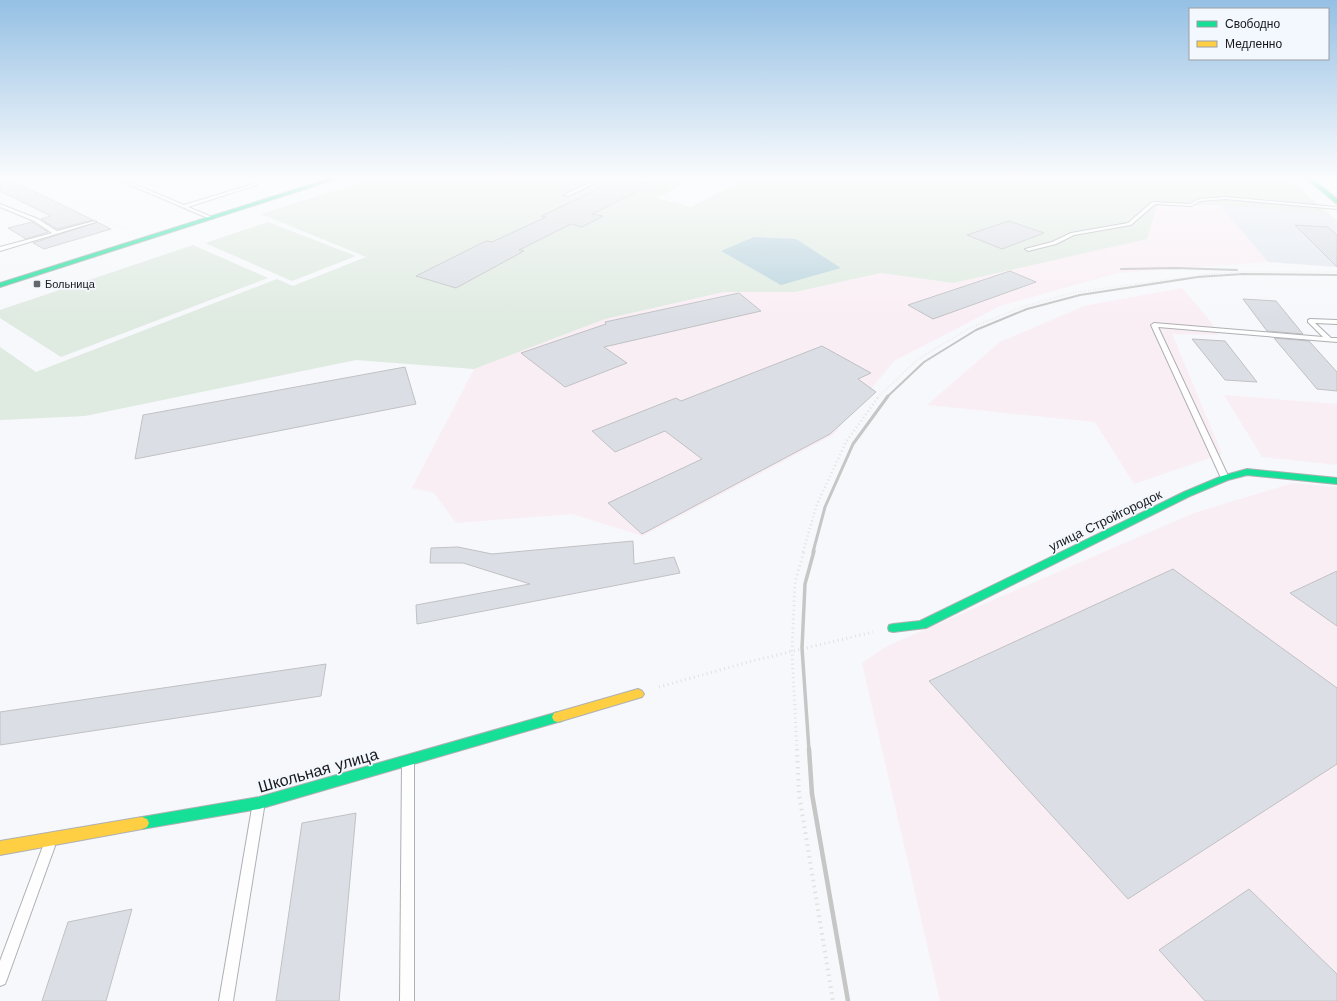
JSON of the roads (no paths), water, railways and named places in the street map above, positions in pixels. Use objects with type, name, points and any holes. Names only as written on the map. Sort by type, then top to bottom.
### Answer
[{"type":"street","points":[[0,285],[189,225]]},
{"type":"street","name":"улица Стройгородок","points":[[893,628],[922,625],[1187,494],[1225,478],[1247,472],[1337,481]]},
{"type":"street","name":"Школьная улица","points":[[0,848],[259,803],[638,694]]},
{"type":"lane","points":[[43,225],[56,233]]},
{"type":"lane","points":[[0,249],[85,225]]},
{"type":"lane","points":[[1028,249],[1054,243],[1073,234],[1125,225]]},
{"type":"lane","points":[[1329,339],[1310,321],[1337,322]]},
{"type":"lane","points":[[1225,478],[1154,325],[1337,340]]},
{"type":"lane","points":[[407,1001],[408,760]]},
{"type":"lane","points":[[226,1001],[259,803]]},
{"type":"lane","points":[[0,978],[52,838]]},
{"type":"water","points":[[754,237],[796,239],[841,268],[781,285],[721,251]]},
{"type":"railway","points":[[1121,269],[1175,268],[1237,270]]},
{"type":"railway","points":[[888,396],[924,362],[976,330],[1027,309],[1080,295],[1198,277],[1243,274],[1337,275]]},
{"type":"railway","points":[[813,552],[825,507],[853,444],[888,396]]},
{"type":"railway","points":[[809,750],[802,648],[805,584],[814,551]]},
{"type":"railway","points":[[809,749],[812,794],[848,1001]]},
{"type":"place","name":"Больница","points":[[37,284]]}]
